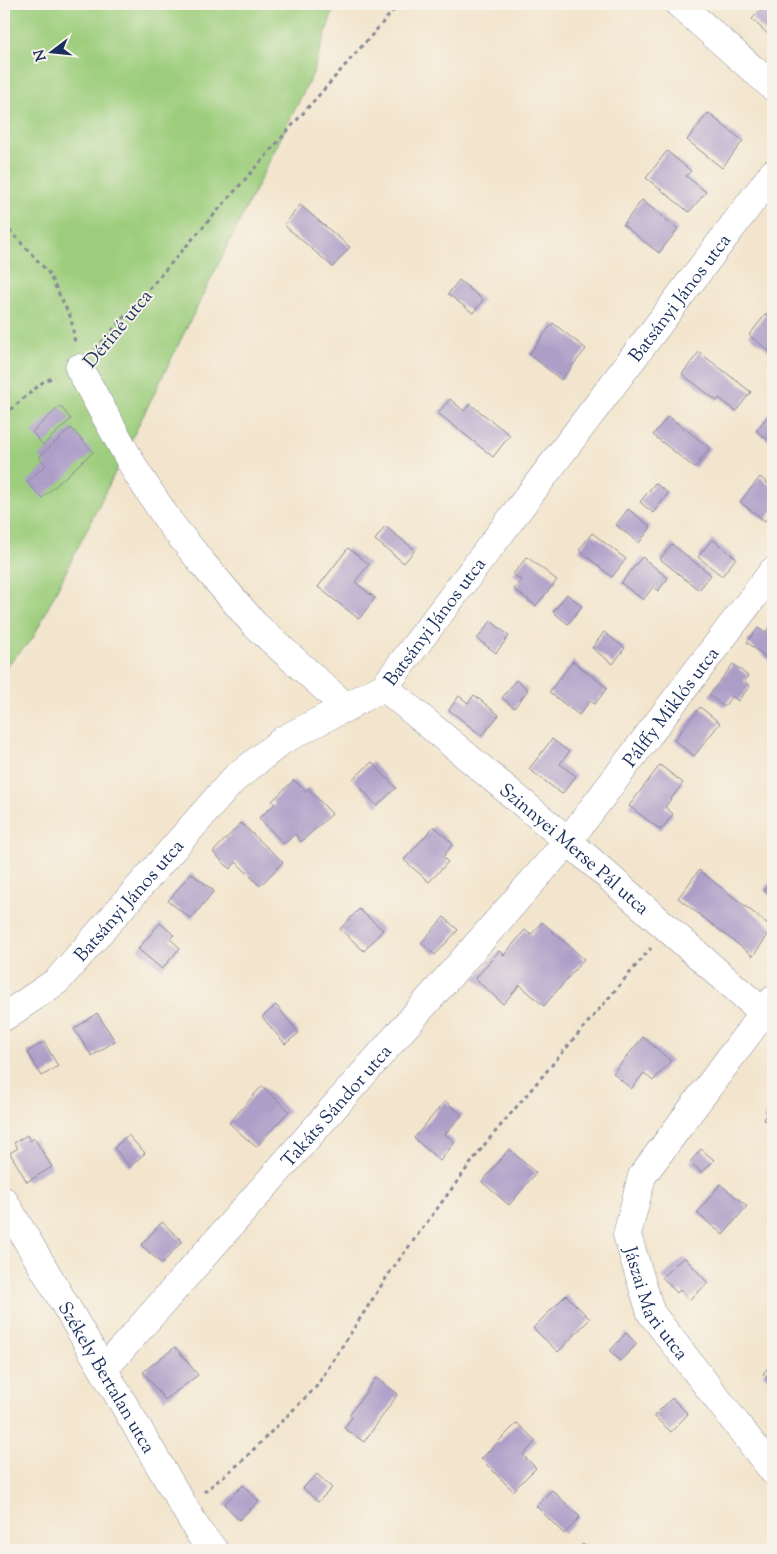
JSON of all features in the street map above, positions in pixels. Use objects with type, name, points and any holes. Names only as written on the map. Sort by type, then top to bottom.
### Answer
[{"type":"street","points":[[680,4],[773,87]]},
{"type":"street","name":"Batsányi János utca","points":[[4,1017],[57,981],[233,780],[283,740],[384,687],[773,173]]},
{"type":"street","name":"Dériné utca","points":[[79,368],[137,473],[181,537],[254,625],[347,708]]},
{"type":"street","name":"Pálffy Miklós utca","points":[[568,841],[773,571]]},
{"type":"street","name":"Szinnyei Merse Pál utca","points":[[384,687],[568,841],[668,929],[768,1007]]},
{"type":"street","name":"Takáts Sándor utca","points":[[104,1369],[568,841]]},
{"type":"street","name":"Jászai Mari utca","points":[[768,1007],[642,1176],[626,1235],[651,1313],[773,1471]]},
{"type":"street","name":"Székely Bertalan utca","points":[[4,1201],[184,1508],[200,1534],[214,1550]]},
{"type":"path","name":"Dériné utca","points":[[79,368],[399,4]]},
{"type":"path","points":[[4,224],[48,272],[71,318],[79,368],[44,381],[4,415]]},
{"type":"path","points":[[184,1508],[240,1463],[316,1387],[390,1272],[485,1144],[668,929]]},
{"type":"green space","points":[[4,4],[335,4],[312,75],[33,638],[4,669]]},
{"type":"building","points":[[766,4],[773,4],[773,39],[752,19]]},
{"type":"building","points":[[773,53],[773,65],[767,59]]},
{"type":"building","points":[[708,113],[743,141],[722,168],[687,140]]},
{"type":"building","points":[[667,151],[691,171],[686,176],[706,192],[689,212],[646,178]]},
{"type":"building","points":[[642,200],[678,229],[659,253],[623,225]]},
{"type":"building","points":[[300,205],[350,247],[333,267],[284,225]]},
{"type":"building","points":[[459,280],[483,300],[473,313],[448,294]]},
{"type":"building","points":[[766,314],[773,320],[773,354],[749,335]]},
{"type":"building","points":[[553,323],[586,349],[561,380],[529,354]]},
{"type":"building","points":[[699,352],[751,392],[736,411],[719,398],[717,401],[682,374]]},
{"type":"building","points":[[450,399],[464,411],[470,404],[510,435],[493,457],[438,413]]},
{"type":"building","points":[[60,406],[71,419],[43,445],[32,432]]},
{"type":"building","points":[[770,413],[773,415],[773,444],[756,431]]},
{"type":"building","points":[[668,416],[710,448],[695,468],[653,435]]},
{"type":"building","points":[[71,428],[93,452],[42,498],[27,482],[46,465],[39,457]]},
{"type":"building","points":[[760,477],[773,488],[773,510],[765,521],[740,502]]},
{"type":"building","points":[[655,483],[668,493],[653,513],[640,502]]},
{"type":"building","points":[[628,509],[651,527],[639,543],[616,525]]},
{"type":"building","points":[[385,526],[415,550],[404,563],[375,540]]},
{"type":"building","points":[[592,533],[626,559],[612,577],[579,550]]},
{"type":"building","points":[[712,539],[736,558],[722,576],[698,557]]},
{"type":"building","points":[[672,544],[711,575],[699,590],[660,559]]},
{"type":"building","points":[[348,548],[369,564],[355,582],[375,598],[359,619],[318,587]]},
{"type":"building","points":[[527,557],[557,580],[536,606],[514,589],[521,580],[513,574]]},
{"type":"building","points":[[642,557],[668,578],[658,591],[653,587],[643,600],[621,583]]},
{"type":"building","points":[[567,594],[582,606],[568,624],[553,612]]},
{"type":"building","points":[[491,621],[509,636],[496,653],[477,639]]},
{"type":"building","points":[[773,622],[773,663],[747,642],[758,628],[765,633]]},
{"type":"building","points":[[604,632],[625,648],[613,664],[592,648]]},
{"type":"building","points":[[573,661],[607,688],[595,704],[590,701],[579,715],[549,692]]},
{"type":"building","points":[[733,664],[748,676],[744,681],[750,686],[738,701],[732,696],[724,707],[709,695]]},
{"type":"building","points":[[516,680],[528,690],[514,708],[502,698]]},
{"type":"building","points":[[474,695],[499,715],[482,736],[449,710],[459,696],[468,703]]},
{"type":"building","points":[[700,707],[720,723],[694,756],[674,740]]},
{"type":"building","points":[[552,739],[569,752],[560,764],[576,776],[562,794],[529,769]]},
{"type":"building","points":[[372,762],[396,788],[377,806],[353,779]]},
{"type":"building","points":[[660,765],[683,783],[665,807],[673,814],[661,830],[629,806]]},
{"type":"building","points":[[294,780],[305,791],[308,788],[332,814],[301,842],[295,834],[284,844],[259,818],[275,804],[272,801]]},
{"type":"building","points":[[241,823],[283,862],[260,886],[236,862],[230,869],[213,852]]},
{"type":"building","points":[[434,826],[453,844],[443,857],[448,862],[429,882],[404,860]]},
{"type":"building","points":[[699,870],[773,928],[753,956],[678,898]]},
{"type":"building","points":[[191,873],[214,891],[191,919],[168,901]]},
{"type":"building","points":[[773,878],[773,897],[764,890]]},
{"type":"building","points":[[359,909],[383,930],[364,951],[340,929]]},
{"type":"building","points":[[444,917],[458,930],[435,955],[421,943]]},
{"type":"building","points":[[542,922],[584,959],[544,1006],[520,985],[503,1004],[475,979],[499,951],[504,955],[525,930],[531,935]]},
{"type":"building","points":[[160,923],[174,935],[170,939],[180,948],[162,969],[138,949]]},
{"type":"building","points":[[276,1005],[299,1033],[285,1044],[262,1017]]},
{"type":"building","points":[[97,1013],[115,1041],[92,1056],[74,1029]]},
{"type":"building","points":[[643,1037],[671,1061],[653,1081],[644,1073],[631,1089],[613,1073]]},
{"type":"building","points":[[44,1042],[58,1066],[42,1076],[27,1052]]},
{"type":"building","points":[[262,1086],[289,1111],[256,1147],[229,1123]]},
{"type":"building","points":[[445,1101],[462,1115],[445,1134],[455,1142],[440,1161],[414,1138]]},
{"type":"building","points":[[773,1106],[773,1127],[763,1119]]},
{"type":"building","points":[[27,1135],[30,1141],[34,1138],[52,1167],[27,1182],[10,1153],[18,1148],[14,1143]]},
{"type":"building","points":[[128,1135],[145,1153],[130,1167],[114,1148]]},
{"type":"building","points":[[509,1149],[536,1173],[509,1205],[482,1182]]},
{"type":"building","points":[[701,1149],[714,1160],[702,1173],[690,1162]]},
{"type":"building","points":[[720,1184],[747,1206],[723,1235],[697,1213]]},
{"type":"building","points":[[162,1222],[182,1241],[162,1264],[141,1245]]},
{"type":"building","points":[[684,1257],[708,1283],[689,1300],[680,1290],[677,1293],[662,1277]]},
{"type":"building","points":[[566,1295],[590,1319],[558,1352],[533,1328]]},
{"type":"building","points":[[626,1333],[637,1344],[620,1361],[610,1351]]},
{"type":"building","points":[[175,1347],[198,1375],[165,1400],[143,1372]]},
{"type":"building","points":[[773,1361],[773,1383],[763,1374]]},
{"type":"building","points":[[376,1378],[398,1394],[364,1442],[344,1428],[352,1417],[349,1415]]},
{"type":"building","points":[[672,1398],[688,1414],[671,1432],[654,1416]]},
{"type":"building","points":[[517,1423],[536,1441],[523,1455],[536,1468],[513,1491],[481,1459]]},
{"type":"building","points":[[317,1474],[332,1488],[318,1502],[303,1488]]},
{"type":"building","points":[[243,1485],[259,1501],[239,1520],[224,1504]]},
{"type":"building","points":[[552,1490],[580,1517],[564,1534],[536,1506]]},
{"type":"building","points":[[583,1544],[589,1550],[576,1550]]}]
